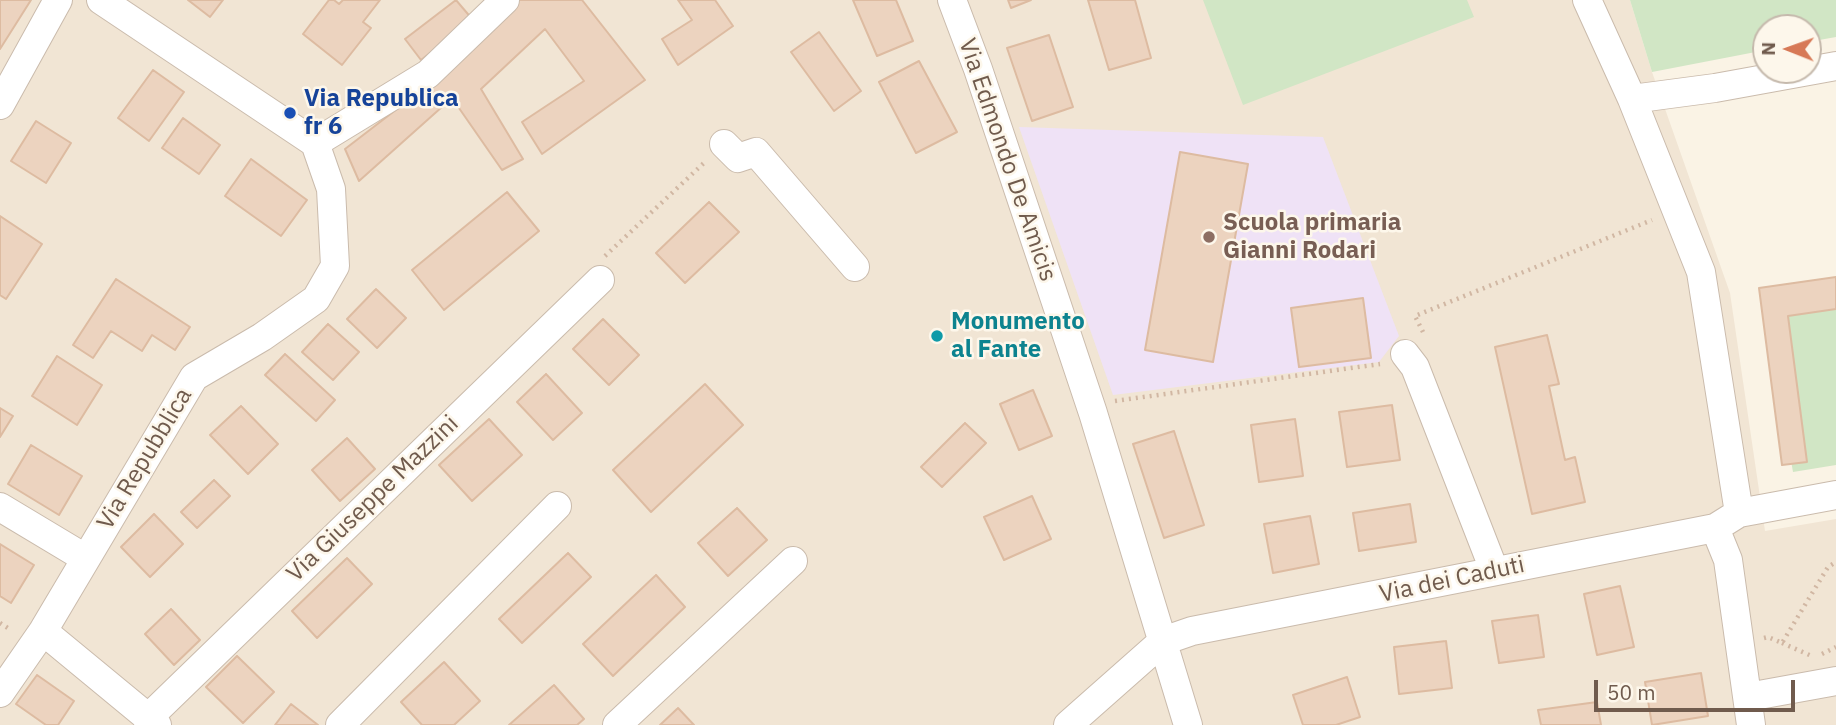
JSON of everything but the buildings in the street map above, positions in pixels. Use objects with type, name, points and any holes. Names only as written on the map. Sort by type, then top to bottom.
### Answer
[{"type":"street","points":[[0,105],[58,0]]},
{"type":"street","points":[[101,0],[315,143],[428,74],[505,0]]},
{"type":"street","name":"Via Edmondo De Amicis","points":[[952,0],[982,81],[1090,405],[1188,725]]},
{"type":"street","points":[[1587,0],[1632,99],[1701,272],[1727,520],[1728,559],[1751,725]]},
{"type":"street","points":[[1632,99],[1715,88],[1836,66]]},
{"type":"street","name":"Via Repubblica","points":[[0,693],[43,631],[194,377],[262,337],[316,299],[335,266],[331,189],[315,143]]},
{"type":"street","points":[[724,144],[738,158],[757,152],[855,267]]},
{"type":"street","name":"Via Giuseppe Mazzini","points":[[152,722],[600,280]]},
{"type":"street","points":[[1405,354],[1415,367],[1494,570]]},
{"type":"street","name":"Via dei Caduti","points":[[1163,641],[1192,631],[1494,570],[1836,495]]},
{"type":"street","points":[[340,725],[557,506]]},
{"type":"street","name":"Via Repubblica","points":[[0,507],[85,558]]},
{"type":"street","points":[[617,725],[793,561]]},
{"type":"street","points":[[43,631],[152,722]]},
{"type":"street","points":[[1068,725],[1163,641]]},
{"type":"street","points":[[1748,697],[1836,681]]},
{"type":"path","points":[[600,280],[596,264],[724,144]]},
{"type":"path","points":[[1090,405],[1398,361],[1424,334],[1415,316],[1677,210]]},
{"type":"path","points":[[1782,643],[1828,567],[1836,562]]},
{"type":"path","points":[[1740,642],[1768,637],[1817,658],[1836,647]]},
{"type":"shaded area","points":[[0,0],[1630,0],[1652,72],[1730,293],[1765,531],[1836,519],[1836,725],[0,725]]},
{"type":"shaded area","name":"Scuola primaria Gianni Rodari","points":[[1019,127],[1323,137],[1399,336],[1379,362],[1113,395]]},
{"type":"green space","points":[[1203,0],[1467,0],[1474,17],[1243,105]]},
{"type":"green space","points":[[1630,0],[1836,0],[1836,37],[1822,40],[1822,14],[1752,14],[1752,53],[1652,72]]},
{"type":"green space","points":[[1836,285],[1836,465],[1793,472],[1766,318]]},
{"type":"place","name":"Via Republica fr 6","points":[[290,113]]},
{"type":"place","name":"Scuola primaria Gianni Rodari","points":[[1209,237]]},
{"type":"place","name":"Monumento al Fante","points":[[937,336]]}]
